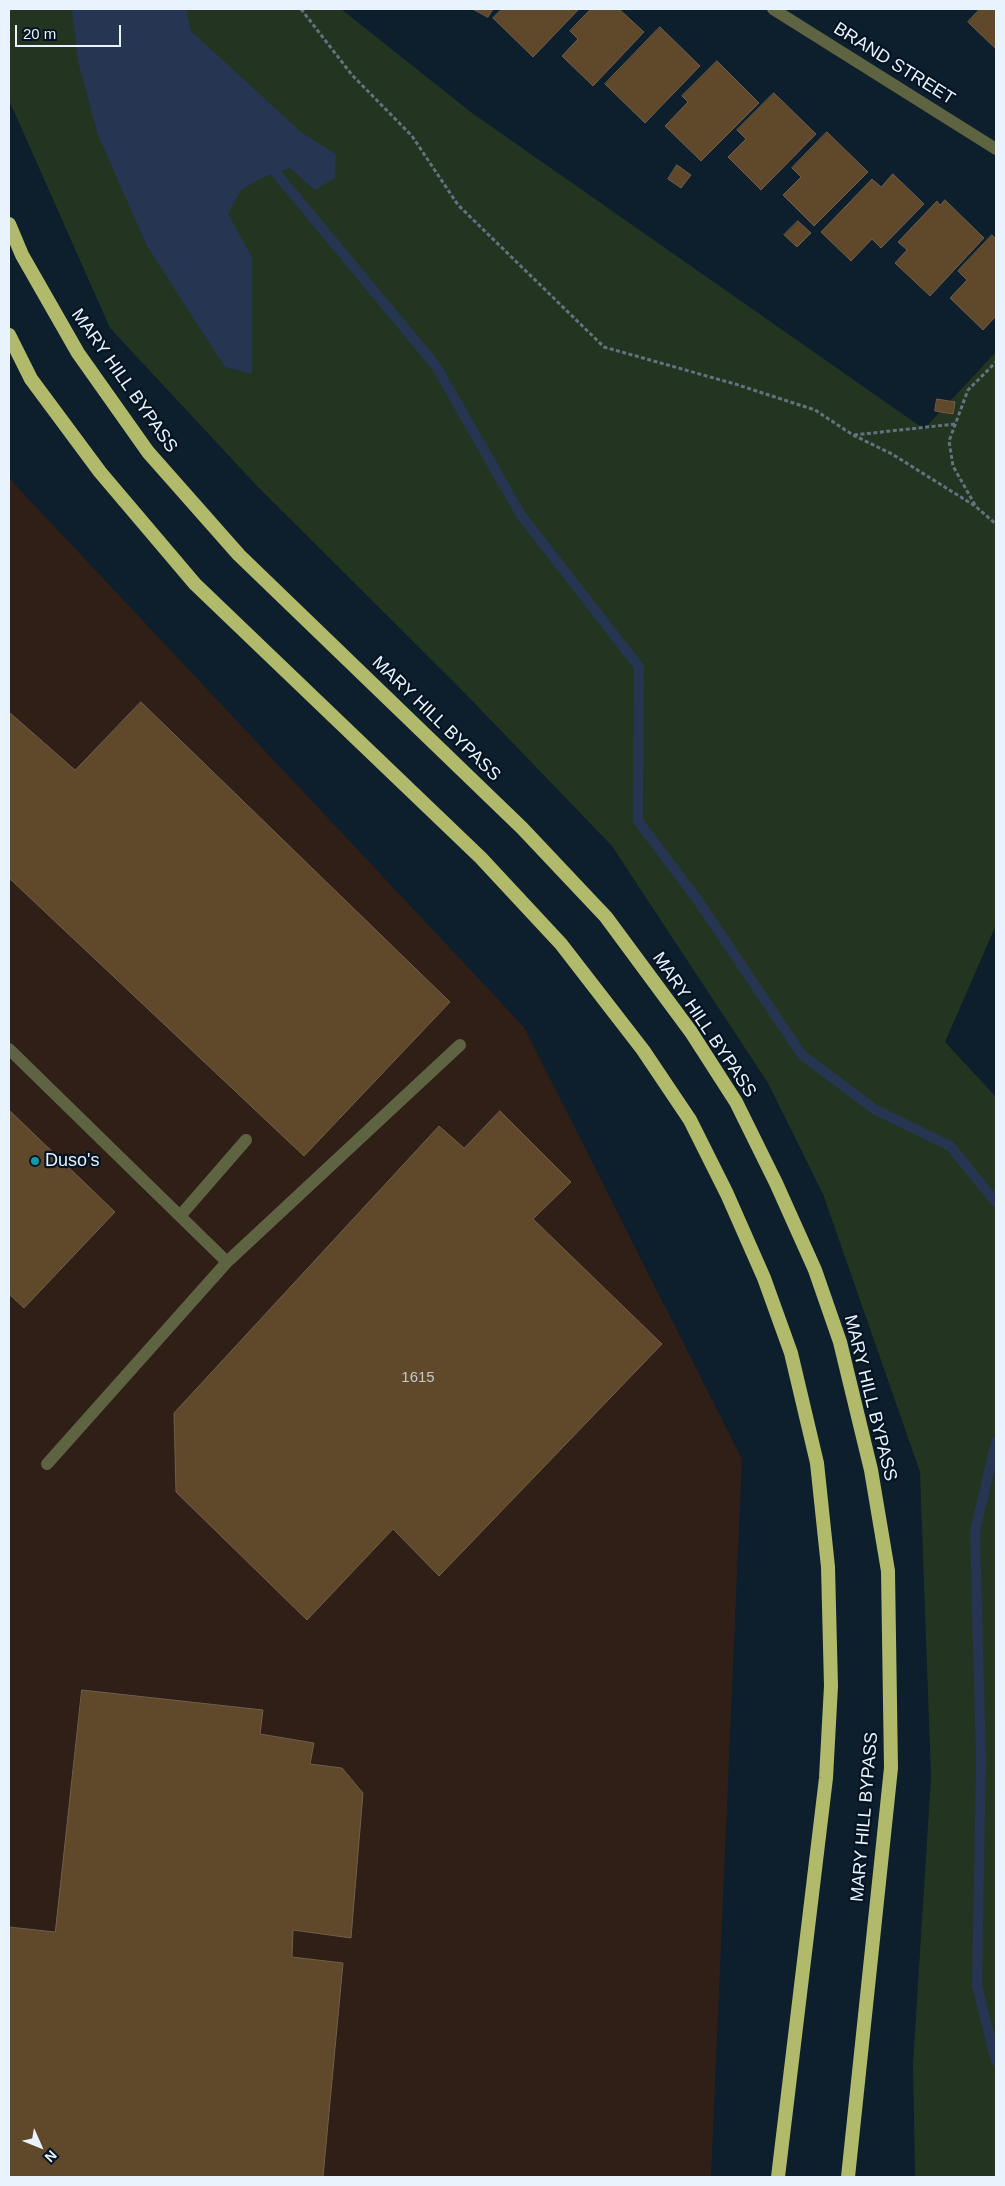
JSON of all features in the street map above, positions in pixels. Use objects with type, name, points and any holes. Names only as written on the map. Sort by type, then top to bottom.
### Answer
[{"type":"highway","name":"MARY HILL BYPASS","points":[[9,224],[22,255],[78,353],[148,452],[239,555],[522,828],[606,917],[691,1032],[736,1102],[776,1183],[814,1270],[840,1342],[865,1442],[888,1572],[891,1768],[848,2177]]},
{"type":"highway","points":[[9,335],[31,379],[100,472],[195,584],[481,858],[562,944],[644,1050],[690,1120],[727,1194],[764,1278],[791,1353],[818,1463],[828,1567],[832,1686],[826,1778],[778,2177]]},
{"type":"street","name":"BRAND STREET","points":[[773,9],[996,149]]},
{"type":"street","points":[[47,1464],[227,1262],[460,1045]]},
{"type":"street","points":[[9,1049],[227,1262]]},
{"type":"street","points":[[180,1216],[246,1140]]},
{"type":"path","points":[[301,9],[352,75],[412,136],[458,205],[604,347],[736,384],[815,410],[853,435],[892,454],[975,506],[996,524]]},
{"type":"path","points":[[975,506],[953,466],[949,441],[968,390],[996,362]]},
{"type":"path","points":[[853,435],[955,424]]},
{"type":"shaded area","points":[[9,478],[524,1027],[742,1459],[711,2177],[9,2177]]},
{"type":"green space","points":[[9,9],[341,9],[472,113],[924,429],[996,352],[996,925],[945,1042],[996,1097],[996,2177],[915,2177],[913,2064],[931,1777],[920,1472],[823,1194],[768,1083],[612,846],[457,685],[258,487],[110,328],[9,100]]},
{"type":"water","points":[[72,9],[186,9],[191,31],[302,133],[336,154],[335,178],[315,190],[290,168],[264,177],[242,189],[228,214],[252,257],[252,374],[225,367],[147,246],[98,135],[78,61]]},
{"type":"building","points":[[473,9],[493,9],[488,17]]},
{"type":"building","points":[[502,9],[579,9],[533,57],[493,18]]},
{"type":"building","points":[[591,9],[619,9],[644,32],[593,86],[562,56],[578,39],[570,31]]},
{"type":"building","points":[[980,9],[996,9],[996,49],[968,22]]},
{"type":"building","points":[[660,27],[700,66],[645,123],[605,84]]},
{"type":"building","points":[[717,61],[759,103],[701,161],[665,126],[688,102],[682,96]]},
{"type":"building","points":[[774,93],[816,134],[761,190],[728,157],[746,139],[737,130]]},
{"type":"building","points":[[827,132],[868,172],[814,226],[783,195],[801,177],[792,168]]},
{"type":"building","points":[[677,165],[691,175],[681,188],[668,179]]},
{"type":"building","points":[[893,174],[924,204],[881,248],[872,239],[851,261],[821,232],[872,179],[881,187]]},
{"type":"building","points":[[945,200],[984,238],[930,296],[895,263],[907,250],[898,242],[937,201],[940,205]]},
{"type":"building","points":[[798,221],[811,233],[797,247],[784,235]]},
{"type":"building","points":[[992,235],[996,239],[996,316],[983,330],[950,298],[967,280],[958,271]]},
{"type":"building","points":[[937,399],[955,402],[953,414],[935,411]]},
{"type":"building","points":[[141,702],[450,1002],[304,1156],[9,878],[9,712],[75,770]]},
{"type":"building","name":"Duso's","points":[[9,1110],[115,1212],[24,1308],[9,1294]]},
{"type":"building","points":[[500,1111],[571,1182],[533,1219],[662,1344],[439,1576],[393,1529],[307,1620],[176,1492],[174,1413],[439,1126],[464,1148]]},
{"type":"building","points":[[82,1690],[263,1710],[260,1734],[314,1743],[310,1764],[342,1768],[363,1793],[351,1938],[293,1930],[292,1957],[343,1963],[323,2177],[9,2177],[9,1927],[55,1932]]},
{"type":"waterway","points":[[267,162],[436,366],[521,515],[639,667],[638,821],[699,902],[802,1055],[874,1109],[950,1146],[996,1202]]},
{"type":"waterway","points":[[996,1442],[975,1531],[981,1760],[977,1986],[996,2061]]},
{"type":"place","name":"Duso's","points":[[35,1161]]}]
